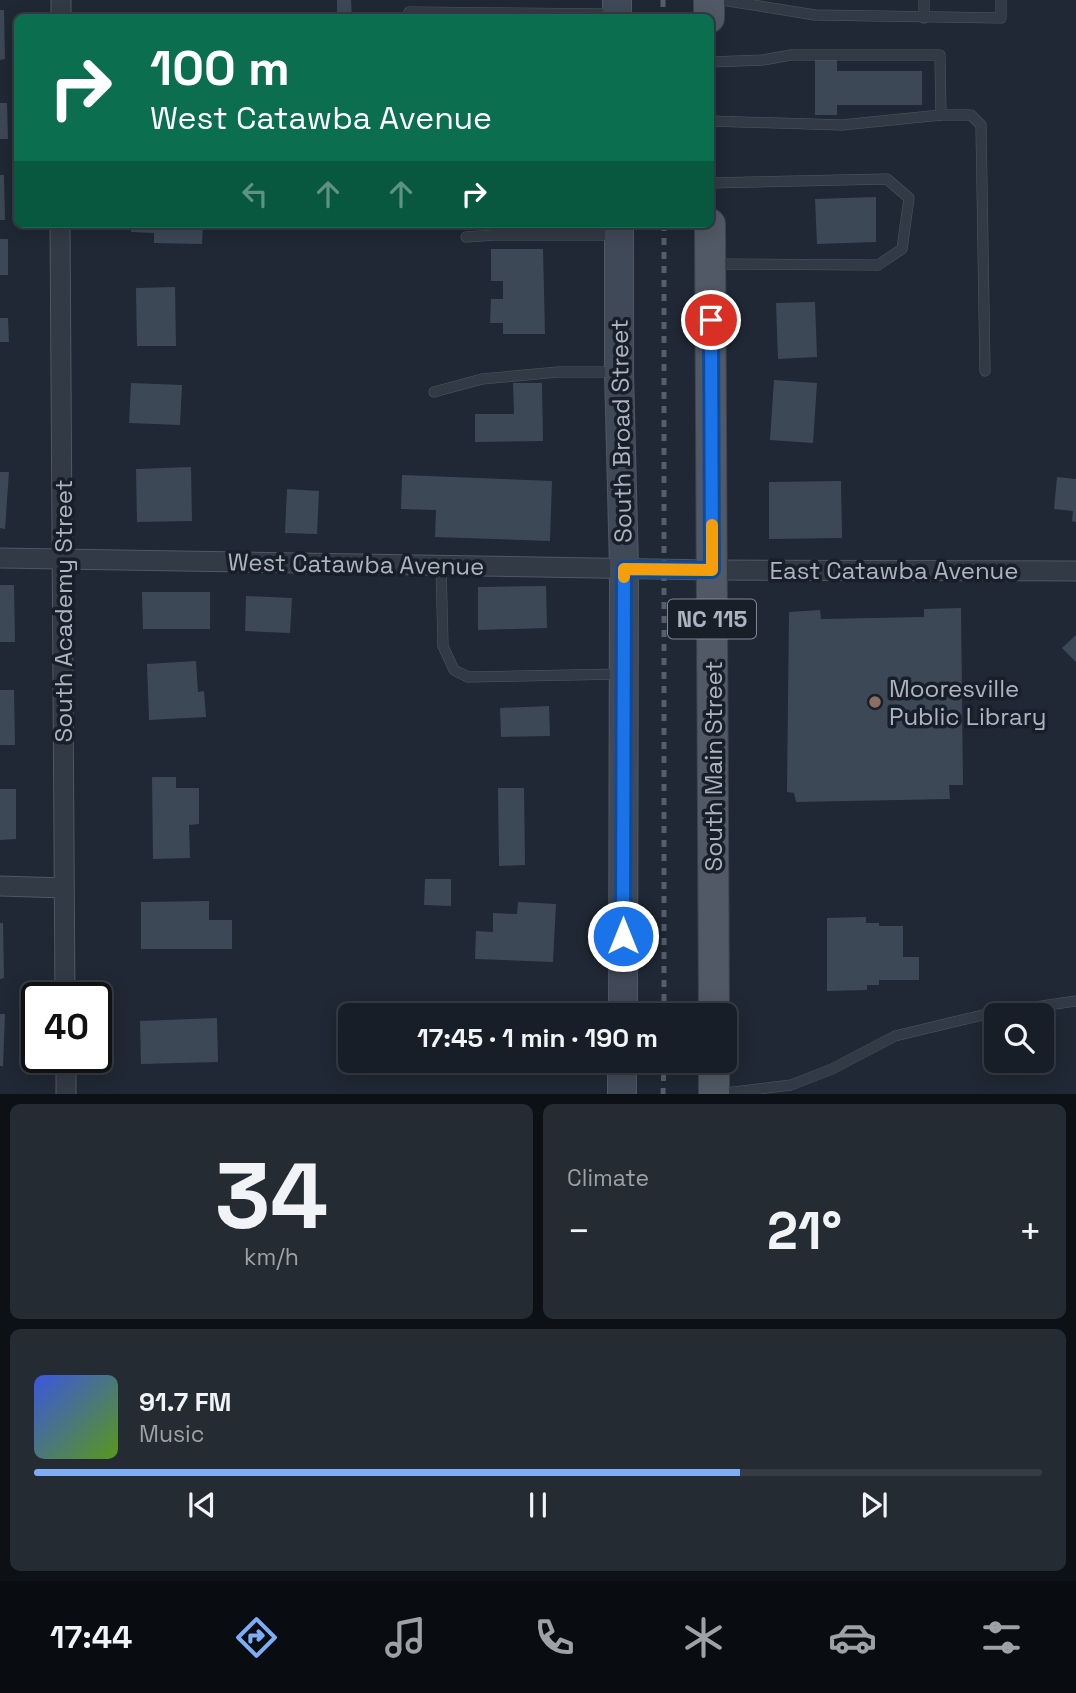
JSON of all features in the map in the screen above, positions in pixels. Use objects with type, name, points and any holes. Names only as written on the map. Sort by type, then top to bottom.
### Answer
[{"type":"main road","name":"South Main Street","points":[[710,228],[714,1003]]},
{"type":"main road","points":[[714,1073],[714,1094]]},
{"type":"street","name":"South Academy Street","points":[[60,228],[65,982]]},
{"type":"street","name":"South Broad Street","points":[[619,230],[624,569],[623,1003]]},
{"type":"street","name":"West Catawba Avenue","points":[[0,558],[712,570]]},
{"type":"street","name":"East Catawba Avenue","points":[[712,570],[1076,571]]},
{"type":"street","points":[[0,886],[64,888]]},
{"type":"street","points":[[66,1073],[66,1094]]},
{"type":"street","points":[[622,1073],[622,1094]]},
{"type":"lane","points":[[722,0],[815,15],[1002,18],[1001,0]]},
{"type":"lane","points":[[924,0],[924,18]]},
{"type":"lane","points":[[409,12],[617,11]]},
{"type":"lane","points":[[714,62],[763,60],[791,55],[940,55],[941,115]]},
{"type":"lane","points":[[714,121],[842,125],[941,115],[971,115],[981,125],[985,371]]},
{"type":"lane","points":[[710,264],[878,265],[902,248],[909,198],[887,179],[714,183]]},
{"type":"lane","points":[[466,237],[619,230]]},
{"type":"lane","points":[[434,392],[482,379],[558,372],[619,372]]},
{"type":"lane","points":[[441,565],[443,646],[454,670],[468,677],[624,674]]},
{"type":"lane","points":[[714,1094],[790,1085],[832,1069],[895,1036],[987,1014],[1076,1000]]},
{"type":"building","points":[[337,0],[351,0],[352,14],[337,14]]},
{"type":"building","points":[[0,10],[4,10],[5,59],[0,60]]},
{"type":"building","points":[[815,60],[837,60],[837,71],[922,71],[922,105],[837,105],[837,115],[815,115]]},
{"type":"building","points":[[0,103],[7,103],[8,139],[0,139]]},
{"type":"building","points":[[0,175],[4,175],[5,220],[0,220]]},
{"type":"building","points":[[876,197],[876,242],[817,244],[815,199]]},
{"type":"building","points":[[131,228],[203,228],[202,244],[154,243],[154,233],[131,232]]},
{"type":"building","points":[[0,239],[8,239],[8,275],[0,275]]},
{"type":"building","points":[[491,249],[543,249],[545,334],[503,334],[503,323],[490,323],[491,299],[503,299],[503,281],[491,281]]},
{"type":"building","points":[[175,287],[176,346],[137,346],[136,288]]},
{"type":"building","points":[[815,302],[817,357],[778,359],[776,303]]},
{"type":"building","points":[[0,318],[8,318],[9,342],[0,342]]},
{"type":"building","points":[[774,380],[817,383],[813,443],[770,440]]},
{"type":"building","points":[[131,383],[182,385],[180,425],[129,423]]},
{"type":"building","points":[[513,383],[542,383],[543,441],[475,442],[475,414],[514,414]]},
{"type":"building","points":[[191,467],[192,521],[137,522],[136,469]]},
{"type":"building","points":[[0,472],[9,472],[5,529],[0,528]]},
{"type":"building","points":[[402,475],[552,481],[550,541],[435,537],[436,510],[401,509]]},
{"type":"building","points":[[1057,477],[1076,479],[1076,522],[1072,521],[1073,511],[1054,509]]},
{"type":"building","points":[[841,481],[842,538],[769,539],[769,482]]},
{"type":"building","points":[[287,489],[319,491],[317,534],[285,533]]},
{"type":"building","points":[[0,585],[14,585],[15,642],[0,642]]},
{"type":"building","points":[[546,586],[547,628],[478,630],[478,587]]},
{"type":"building","points":[[142,592],[210,592],[210,629],[143,629]]},
{"type":"building","points":[[246,596],[292,598],[290,633],[245,631]]},
{"type":"building","name":"Mooresville Public Library","points":[[961,608],[963,785],[949,785],[950,799],[796,802],[794,793],[787,792],[789,612],[820,610],[821,619],[924,617],[924,609]]},
{"type":"building","points":[[1076,635],[1076,662],[1062,648]]},
{"type":"building","points":[[196,661],[198,692],[204,691],[206,717],[149,720],[147,664]]},
{"type":"building","points":[[0,690],[14,690],[15,745],[0,745]]},
{"type":"building","points":[[549,706],[550,736],[501,737],[500,708]]},
{"type":"building","points":[[152,777],[176,777],[176,788],[199,788],[199,824],[189,825],[190,858],[153,859]]},
{"type":"building","points":[[498,788],[524,788],[525,865],[499,866]]},
{"type":"building","points":[[0,789],[16,789],[16,839],[0,840]]},
{"type":"building","points":[[425,879],[451,879],[451,906],[424,905]]},
{"type":"building","points":[[209,901],[209,920],[232,920],[232,949],[141,949],[141,902]]},
{"type":"building","points":[[518,902],[556,904],[553,962],[475,959],[476,931],[493,932],[493,913],[517,914]]},
{"type":"building","points":[[866,917],[866,923],[903,926],[903,957],[919,957],[919,980],[879,980],[879,985],[867,985],[867,990],[827,991],[827,918]]},
{"type":"building","points":[[0,923],[3,923],[4,978],[0,979]]},
{"type":"building","points":[[0,1014],[5,1014],[3,1066],[0,1066]]},
{"type":"building","points":[[217,1018],[218,1062],[141,1064],[140,1021]]},
{"type":"railway","points":[[663,0],[663,14]]},
{"type":"railway","points":[[664,228],[664,1003]]},
{"type":"railway","points":[[663,1094],[664,1073]]},
{"type":"slow traffic","points":[[624,577],[624,569],[712,570],[712,525]]},
{"type":"place","name":"Mooresville Public Library","points":[[875,702]]},
{"type":"route","points":[[623,936],[624,569],[712,570],[711,320]]}]
